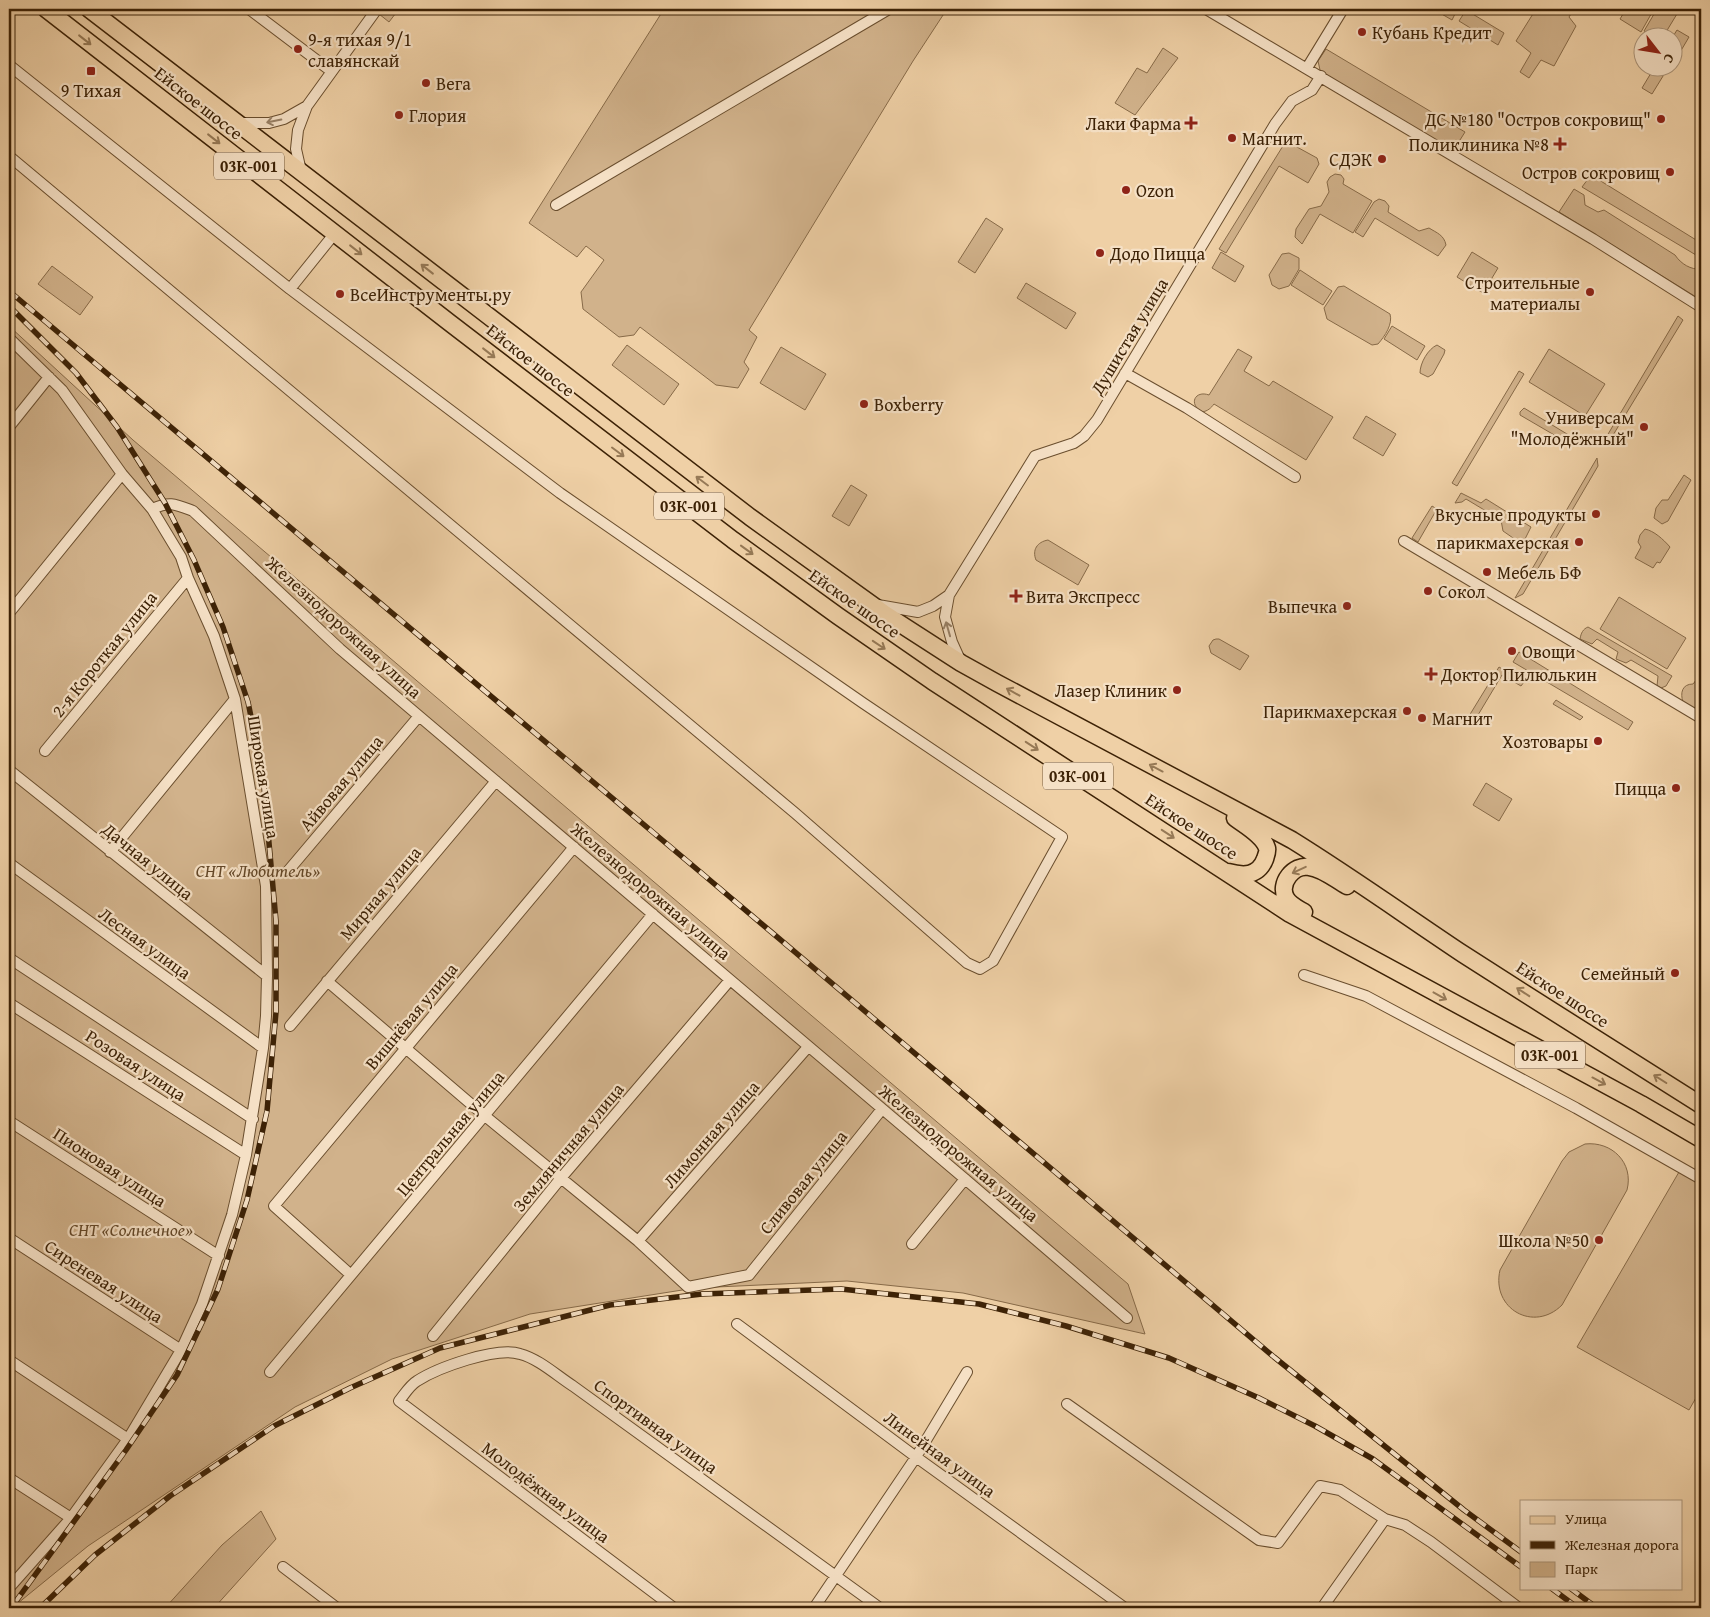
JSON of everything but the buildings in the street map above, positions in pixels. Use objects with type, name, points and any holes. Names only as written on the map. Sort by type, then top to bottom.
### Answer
[{"type":"main road","name":"Ейское шоссе","points":[[46,9],[635,465],[838,616],[932,681],[1290,914],[1641,1104],[1701,1139]]},
{"type":"main road","name":"Ейское шоссе","points":[[88,9],[742,512],[869,602],[961,663],[1045,710],[1292,840],[1567,1021],[1701,1105]]},
{"type":"main road","name":"03К-001","points":[[1200,790],[1260,838],[1267,848],[1262,865],[1256,872],[1249,875],[1239,875],[1224,871]]},
{"type":"main road","name":"03К-001","points":[[1397,972],[1291,904],[1286,898],[1284,883],[1294,870],[1302,867],[1314,868],[1420,924]]},
{"type":"street","points":[[249,9],[331,71]]},
{"type":"street","points":[[301,171],[296,149],[298,130],[307,106],[377,9]]},
{"type":"street","points":[[556,205],[889,9]]},
{"type":"street","points":[[1206,9],[1593,239],[1701,307]]},
{"type":"street","points":[[1307,68],[1343,9]]},
{"type":"street","points":[[9,65],[290,288],[560,492],[855,697],[1062,837],[993,961],[980,969],[967,964],[796,813],[9,156]]},
{"type":"street","name":"Душистая улица","points":[[949,594],[1032,460],[1039,454],[1066,446],[1084,436],[1097,420],[1275,124],[1292,101],[1312,90],[1321,76]]},
{"type":"street","points":[[238,123],[269,123],[284,119],[307,106]]},
{"type":"street","points":[[290,288],[335,233]]},
{"type":"street","name":"Широкая улица","points":[[9,338],[62,390],[122,474],[152,509],[181,557],[188,578],[214,636],[235,699],[266,886],[267,976],[263,1048],[246,1155],[232,1215],[202,1304],[181,1350],[128,1439],[71,1518],[9,1588]]},
{"type":"street","points":[[1125,373],[1187,408],[1295,477]]},
{"type":"street","points":[[9,427],[50,377]]},
{"type":"street","points":[[9,613],[122,474]]},
{"type":"street","name":"Железнодорожная улица","points":[[152,509],[165,503],[173,503],[193,511],[340,649],[1127,1318]]},
{"type":"street","points":[[1404,541],[1701,718]]},
{"type":"street","name":"2-я Короткая улица","points":[[45,751],[188,578]]},
{"type":"street","points":[[869,602],[898,610],[918,612],[933,606],[949,594]]},
{"type":"street","points":[[949,594],[945,617],[952,642],[961,663]]},
{"type":"street","points":[[110,852],[235,699]]},
{"type":"street","name":"Айвовая улица","points":[[288,870],[420,716]]},
{"type":"street","name":"Дачная улица","points":[[9,770],[267,976]]},
{"type":"street","name":"Мирная улица","points":[[290,1026],[496,781]]},
{"type":"street","name":"Вишнёвая улица","points":[[352,1275],[274,1206],[574,847]]},
{"type":"street","name":"Лесная улица","points":[[9,863],[263,1048]]},
{"type":"street","name":"Центральная улица","points":[[270,1372],[653,914]]},
{"type":"street","points":[[9,958],[253,1119]]},
{"type":"street","points":[[1304,975],[1366,996],[1576,1108],[1701,1180]]},
{"type":"street","name":"Земляничная улица","points":[[433,1336],[561,1178],[730,980]]},
{"type":"street","points":[[326,981],[485,1116],[638,1241]]},
{"type":"street","name":"Розовая улица","points":[[9,1003],[246,1155]]},
{"type":"street","name":"Лимонная улица","points":[[638,1241],[808,1047]]},
{"type":"street","name":"Сливовая улица","points":[[638,1241],[688,1287],[749,1275],[882,1109]]},
{"type":"street","name":"Пионовая улица","points":[[9,1121],[219,1256]]},
{"type":"street","points":[[912,1244],[965,1179]]},
{"type":"street","name":"Сиреневая улица","points":[[9,1238],[181,1350]]},
{"type":"street","name":"Линейная улица","points":[[737,1324],[916,1457],[1125,1608]]},
{"type":"street","name":"Спортивная улица","points":[[399,1401],[415,1382],[469,1359],[497,1353],[518,1353],[530,1358],[573,1386],[880,1608]]},
{"type":"street","points":[[9,1360],[128,1439]]},
{"type":"street","points":[[814,1608],[916,1457],[967,1372]]},
{"type":"street","name":"Молодёжная улица","points":[[399,1401],[674,1608]]},
{"type":"street","points":[[1067,1404],[1259,1540],[1278,1543],[1320,1486],[1340,1490],[1384,1519],[1412,1529],[1519,1608]]},
{"type":"street","points":[[9,1478],[71,1518]]},
{"type":"street","points":[[1322,1608],[1384,1519]]},
{"type":"street","points":[[283,1567],[337,1608]]},
{"type":"green space","points":[[383,9],[399,9],[389,22],[379,14]]},
{"type":"green space","points":[[664,9],[947,9],[913,61],[749,330],[757,337],[744,362],[749,369],[738,388],[716,385],[640,327],[634,335],[619,337],[583,309],[581,292],[604,260],[586,246],[577,257],[529,223]]},
{"type":"green space","points":[[1433,9],[1455,9],[1457,10],[1452,20]]},
{"type":"green space","points":[[1536,9],[1574,9],[1569,17],[1576,26],[1554,66],[1541,60],[1529,78],[1520,72],[1531,53],[1516,41]]},
{"type":"green space","points":[[1626,9],[1654,9],[1643,28],[1635,28],[1620,19]]},
{"type":"green space","points":[[1657,9],[1680,9],[1668,28],[1646,28]]},
{"type":"green space","points":[[1466,10],[1504,33],[1498,45],[1459,21]]},
{"type":"green space","points":[[1682,33],[1689,37],[1682,49]]},
{"type":"green space","points":[[1163,48],[1178,58],[1135,115],[1115,103],[1137,68],[1147,73]]},
{"type":"green space","points":[[1326,49],[1465,132],[1455,148],[1449,148],[1320,70],[1318,61]]},
{"type":"green space","points":[[1648,78],[1662,78],[1652,94],[1642,88]]},
{"type":"green space","points":[[1286,141],[1317,158],[1319,164],[1308,183],[1279,166],[1226,253],[1219,249]]},
{"type":"green space","points":[[1335,174],[1341,175],[1344,179],[1343,184],[1372,201],[1353,233],[1320,214],[1302,244],[1295,237],[1296,229],[1309,209],[1321,206],[1329,192],[1327,182]]},
{"type":"green space","points":[[1591,175],[1701,243],[1701,258],[1582,187]]},
{"type":"green space","points":[[1574,189],[1584,195],[1585,205],[1598,212],[1604,210],[1675,255],[1686,266],[1701,269],[1701,300],[1559,212]]},
{"type":"green space","points":[[1379,199],[1385,201],[1389,206],[1388,212],[1419,231],[1429,228],[1442,237],[1446,245],[1438,256],[1375,218],[1363,237],[1355,232],[1374,202]]},
{"type":"green space","points":[[986,218],[1003,229],[975,273],[958,262]]},
{"type":"green space","points":[[1221,252],[1244,266],[1235,282],[1212,268]]},
{"type":"green space","points":[[1472,252],[1498,268],[1483,293],[1457,277]]},
{"type":"green space","points":[[1289,253],[1299,258],[1299,269],[1289,286],[1279,289],[1272,285],[1269,275],[1282,254]]},
{"type":"green space","points":[[52,266],[93,297],[80,315],[38,284]]},
{"type":"green space","points":[[1300,270],[1332,291],[1323,305],[1291,285]]},
{"type":"green space","points":[[1026,283],[1076,313],[1066,329],[1017,298]]},
{"type":"green space","points":[[1344,286],[1390,314],[1391,318],[1386,334],[1378,344],[1372,345],[1327,319],[1324,308],[1338,287]]},
{"type":"green space","points":[[1678,316],[1683,320],[1607,445],[1601,446]]},
{"type":"green space","name":"СНТ «Любитель»","points":[[9,326],[133,440],[1128,1284],[1145,1334],[963,1293],[847,1281],[695,1288],[530,1314],[392,1359],[295,1407],[88,1546],[12,1608],[9,1608]]},
{"type":"green space","points":[[1392,326],[1425,346],[1417,360],[1384,339]]},
{"type":"green space","points":[[627,345],[679,384],[664,405],[612,365]]},
{"type":"green space","points":[[1437,345],[1445,350],[1444,354],[1433,374],[1428,377],[1420,373],[1421,365],[1428,353]]},
{"type":"green space","points":[[781,347],[826,374],[805,410],[760,383]]},
{"type":"green space","points":[[1238,349],[1252,357],[1244,371],[1269,386],[1273,381],[1333,417],[1306,460],[1214,404],[1202,412],[1195,405],[1194,402],[1197,396],[1200,394],[1209,395]]},
{"type":"green space","points":[[1549,349],[1605,384],[1585,416],[1529,382]]},
{"type":"green space","points":[[1519,371],[1524,374],[1457,486],[1452,483]]},
{"type":"green space","points":[[1524,408],[1572,437],[1570,442],[1568,443],[1520,415]]},
{"type":"green space","points":[[1366,416],[1396,434],[1383,456],[1353,438]]},
{"type":"green space","points":[[1597,458],[1598,466],[1523,594],[1515,598]]},
{"type":"green space","points":[[1684,475],[1691,480],[1668,521],[1662,524],[1654,518],[1656,508],[1662,500],[1668,500]]},
{"type":"green space","points":[[851,485],[867,495],[849,526],[832,516]]},
{"type":"green space","points":[[1461,493],[1481,503],[1486,499],[1531,527],[1525,539],[1516,540],[1503,531],[1501,520],[1466,499],[1455,503]]},
{"type":"green space","points":[[1432,506],[1437,509],[1418,542],[1412,538]]},
{"type":"green space","points":[[1645,529],[1658,536],[1670,547],[1660,563],[1657,562],[1653,568],[1635,558],[1641,547],[1638,542],[1640,535]]},
{"type":"green space","points":[[1048,540],[1089,565],[1078,585],[1036,560],[1036,547]]},
{"type":"green space","points":[[1619,597],[1686,638],[1667,669],[1600,629]]},
{"type":"green space","points":[[1588,627],[1672,676],[1666,686],[1661,688],[1657,686],[1658,676],[1631,660],[1626,663],[1616,659],[1618,652],[1597,639],[1592,644],[1580,639],[1582,632]]},
{"type":"green space","points":[[1216,639],[1249,656],[1240,670],[1211,653],[1209,646]]},
{"type":"green space","points":[[1519,652],[1633,722],[1628,730],[1513,662]]},
{"type":"green space","points":[[1499,667],[1524,682],[1521,686],[1502,675],[1475,720],[1469,716]]},
{"type":"green space","points":[[1701,674],[1701,713],[1683,702],[1682,695],[1684,687],[1693,684]]},
{"type":"green space","points":[[1556,700],[1583,717],[1580,720],[1553,704]]},
{"type":"green space","points":[[1486,783],[1512,799],[1499,821],[1473,805]]},
{"type":"green space","points":[[1585,1144],[1604,1146],[1619,1156],[1627,1171],[1627,1190],[1562,1305],[1551,1313],[1539,1317],[1528,1317],[1517,1313],[1508,1306],[1502,1296],[1499,1284],[1500,1270],[1562,1161],[1569,1152]]},
{"type":"green space","points":[[1679,1172],[1701,1185],[1701,1389],[1689,1410],[1577,1347]]},
{"type":"green space","points":[[261,1511],[276,1539],[214,1608],[165,1608],[222,1545]]},
{"type":"railway","points":[[9,291],[1274,1357],[1464,1510],[1520,1551]]},
{"type":"railway","points":[[9,306],[76,373],[117,427],[165,503],[194,560],[223,627],[248,702],[263,776],[276,921],[276,1012],[267,1111],[247,1200],[218,1289],[177,1375],[126,1450],[11,1608]]},
{"type":"railway","points":[[40,1608],[95,1555],[170,1496],[274,1426],[350,1388],[440,1348],[610,1305],[702,1294],[841,1289],[979,1304],[1066,1326],[1169,1358],[1259,1398],[1315,1426],[1373,1459],[1520,1566]]},
{"type":"railway","points":[[1554,1590],[1578,1608]]},
{"type":"railway","points":[[1573,1590],[1597,1608]]},
{"type":"place","name":"Кубань Кредит","points":[[1362,32]]},
{"type":"place","name":"9-я тихая 9/1 славянскай","points":[[298,49]]},
{"type":"place","name":"9 Тихая","points":[[91,71]]},
{"type":"place","name":"Вега","points":[[426,83]]},
{"type":"place","name":"Глория","points":[[399,115]]},
{"type":"place","name":"ДС №180 \"Остров сокровищ\"","points":[[1661,119]]},
{"type":"place","name":"Лаки Фарма","points":[[1191,123]]},
{"type":"place","name":"Магнит.","points":[[1232,138]]},
{"type":"place","name":"Поликлиника №8","points":[[1560,144]]},
{"type":"place","name":"СДЭК","points":[[1382,159]]},
{"type":"place","name":"Остров сокровищ","points":[[1670,172]]},
{"type":"place","name":"Ozon","points":[[1126,190]]},
{"type":"place","name":"Додо Пицца","points":[[1100,253]]},
{"type":"place","name":"Строительные материалы","points":[[1590,292]]},
{"type":"place","name":"ВсеИнструменты.ру","points":[[340,294]]},
{"type":"place","name":"Boxberry","points":[[864,404]]},
{"type":"place","name":"Универсам \"Молодёжный\"","points":[[1644,427]]},
{"type":"place","name":"Вкусные продукты","points":[[1596,514]]},
{"type":"place","name":"парикмахерская","points":[[1579,542]]},
{"type":"place","name":"Мебель БФ","points":[[1487,572]]},
{"type":"place","name":"Сокол","points":[[1428,591]]},
{"type":"place","name":"Вита Экспресс","points":[[1016,596]]},
{"type":"place","name":"Выпечка","points":[[1347,606]]},
{"type":"place","name":"Овощи","points":[[1512,651]]},
{"type":"place","name":"Доктор Пилюлькин","points":[[1431,674]]},
{"type":"place","name":"Лазер Клиник","points":[[1177,690]]},
{"type":"place","name":"Парикмахерская","points":[[1407,711]]},
{"type":"place","name":"Магнит","points":[[1422,718]]},
{"type":"place","name":"Хозтовары","points":[[1598,741]]},
{"type":"place","name":"Пицца","points":[[1676,788]]},
{"type":"place","name":"Семейный","points":[[1675,973]]},
{"type":"place","name":"Школа №50","points":[[1599,1240]]},
{"type":"park label","name":"СНТ «Солнечное»","points":[[131,1229]]}]
